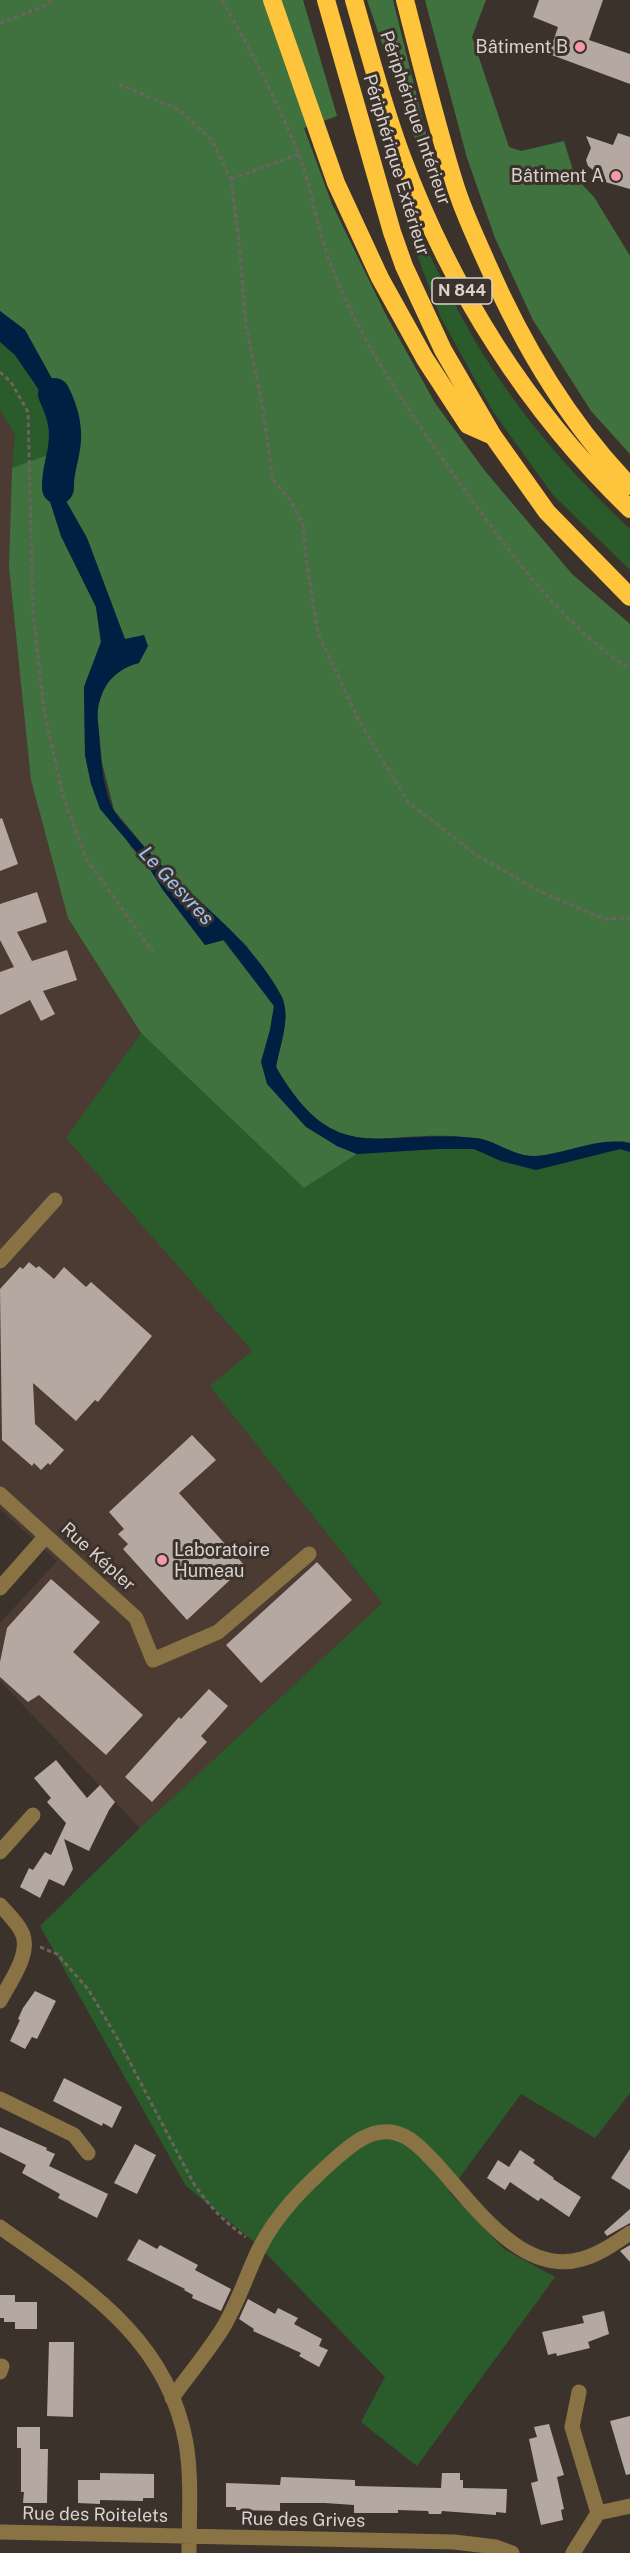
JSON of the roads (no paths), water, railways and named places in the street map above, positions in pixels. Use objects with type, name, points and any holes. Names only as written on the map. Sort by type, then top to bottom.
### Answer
[{"type":"highway","points":[[272,0],[336,183],[380,278],[425,358],[468,425],[494,436]]},
{"type":"highway","name":"Périphérique Extérieur","points":[[326,0],[382,199],[404,266],[443,350],[494,436],[547,512],[630,597]]},
{"type":"highway","name":"Périphérique Intérieur","points":[[354,0],[401,155],[427,220],[460,287],[506,362],[555,427],[601,481],[630,509]]},
{"type":"highway","points":[[405,0],[456,186],[504,303],[525,343],[572,418],[600,455],[630,486]]},
{"type":"street","points":[[0,1261],[55,1200]]},
{"type":"street","name":"Rue Képler","points":[[0,1494],[136,1618],[153,1660],[218,1632],[309,1554]]},
{"type":"street","points":[[0,1588],[46,1536]]},
{"type":"street","points":[[0,1852],[33,1815]]},
{"type":"street","points":[[0,1905],[17,1925],[24,1941],[22,1958],[0,2001]]},
{"type":"street","points":[[0,2099],[74,2135],[88,2153]]},
{"type":"street","points":[[172,2397],[221,2330],[260,2247],[285,2210],[313,2179],[362,2139],[375,2133],[390,2132],[411,2140],[490,2223],[520,2248],[538,2259],[560,2262],[580,2260],[595,2255],[630,2233]]},
{"type":"street","points":[[0,2227],[99,2299],[121,2320],[151,2356],[172,2397],[186,2442],[189,2467],[189,2553]]},
{"type":"street","points":[[579,2392],[572,2427],[598,2513]]},
{"type":"street","points":[[573,2553],[598,2513],[630,2506]]},
{"type":"street","name":"Rue des Roitelets","points":[[0,2532],[189,2537]]},
{"type":"street","name":"Rue des Grives","points":[[189,2537],[417,2547],[465,2543],[496,2547],[512,2553]]},
{"type":"water","points":[[0,311],[25,330],[66,404],[62,494],[87,538],[125,639],[144,635],[148,646],[139,663],[120,671],[112,678],[106,685],[99,703],[101,756],[109,800],[122,822],[139,841],[175,879],[233,933],[267,972],[281,995],[285,1012],[284,1031],[276,1067],[298,1099],[318,1120],[340,1132],[362,1138],[474,1138],[489,1141],[527,1156],[547,1155],[618,1141],[630,1143],[630,1152],[620,1149],[536,1170],[501,1161],[474,1149],[357,1154],[337,1146],[306,1127],[267,1084],[261,1062],[274,1006],[224,940],[205,945],[163,890],[146,863],[100,809],[91,784],[85,755],[84,687],[101,642],[96,607],[61,536],[47,492],[50,406],[15,355],[0,342]]},
{"type":"waterway","name":"Le Gesvres","points":[[54,394],[65,428],[58,488]]},
{"type":"place","name":"Bâtiment B","points":[[580,47]]},
{"type":"place","name":"Bâtiment A","points":[[616,176]]},
{"type":"place","name":"Laboratoire Humeau","points":[[162,1560]]}]
